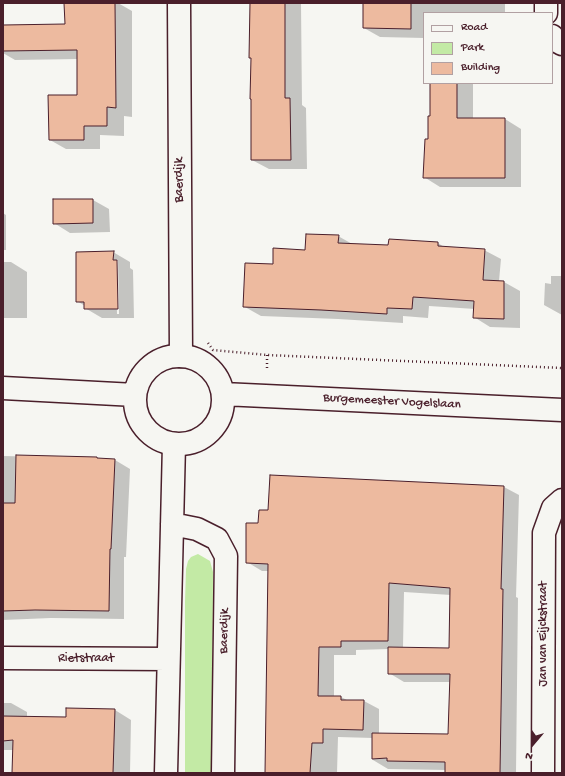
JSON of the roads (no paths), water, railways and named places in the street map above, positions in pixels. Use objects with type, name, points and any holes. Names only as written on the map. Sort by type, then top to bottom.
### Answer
[{"type":"street","name":"Baerdijk","points":[[179,3],[181,356]]},
{"type":"street","points":[[553,39],[562,44]]},
{"type":"street","points":[[181,356],[190,357],[202,362],[212,371],[219,382],[223,394],[222,410],[216,425],[205,436],[190,443],[174,444],[162,441],[151,435],[142,425],[137,414],[135,402],[136,388],[142,375],[153,364],[164,359],[181,356]]},
{"type":"street","points":[[3,388],[135,396]]},
{"type":"street","name":"Burgemeester Vogelslaan","points":[[223,394],[562,410]]},
{"type":"street","points":[[166,773],[174,444]]},
{"type":"street","name":"Jan van Eijckstraat","points":[[543,773],[544,533],[553,508],[562,500]]},
{"type":"street","name":"Baerdijk","points":[[172,524],[197,529],[217,539],[226,556],[223,773]]},
{"type":"street","name":"Rietstraat","points":[[3,658],[168,659]]}]
